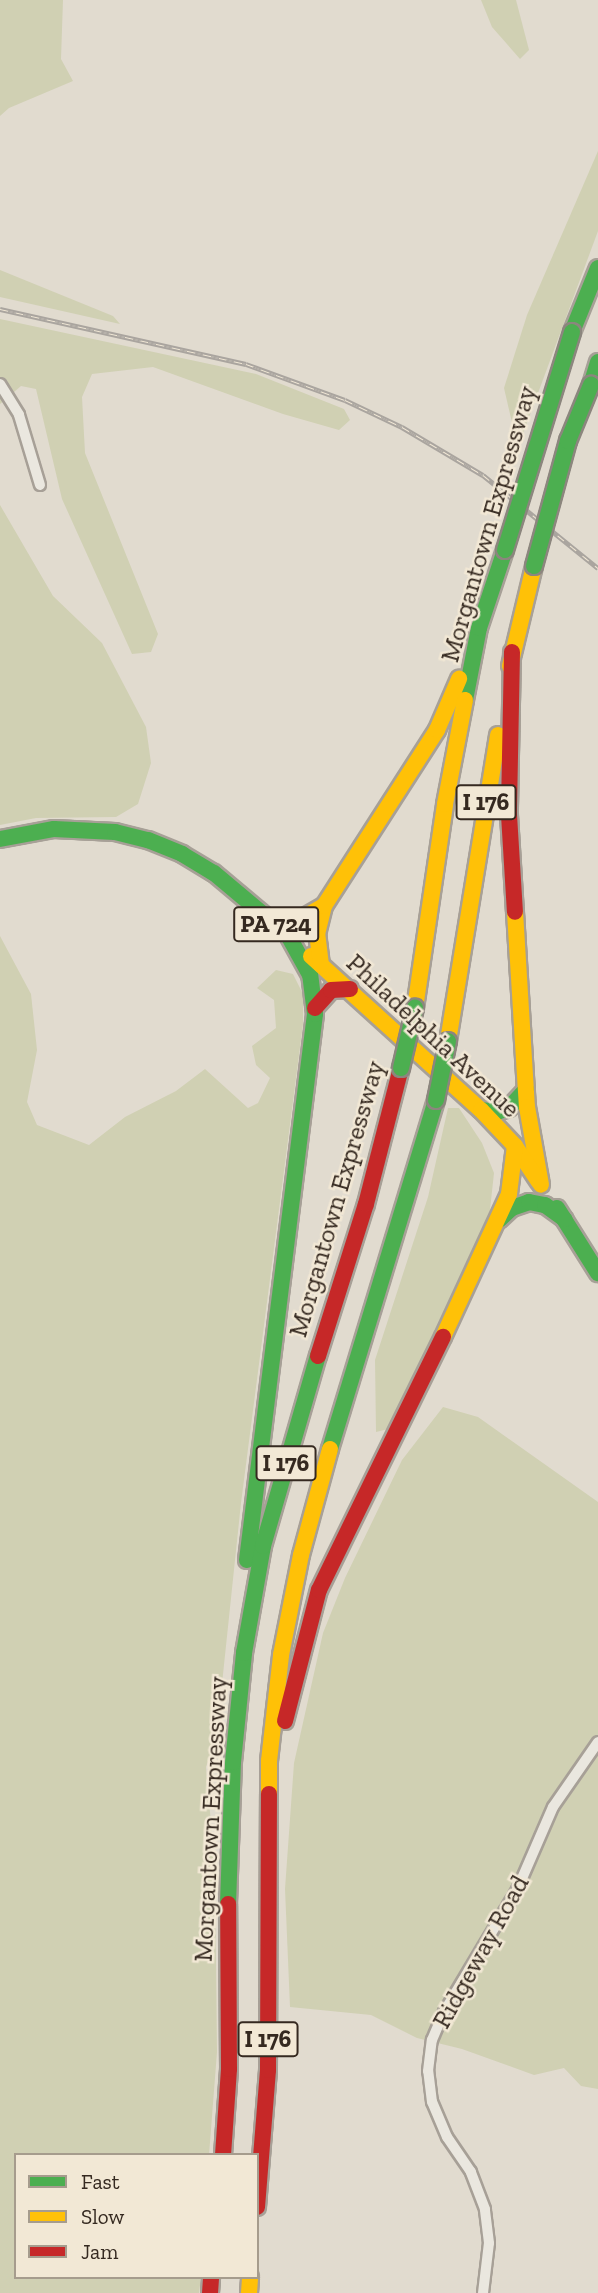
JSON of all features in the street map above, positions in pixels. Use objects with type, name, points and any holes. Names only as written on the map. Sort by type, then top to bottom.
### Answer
[{"type":"main road","name":"Morgantown Expressway","points":[[223,2153],[229,2069],[228,1869],[233,1762],[244,1653],[263,1546],[292,1439],[366,1204],[401,1068],[415,1008],[445,804],[479,628],[572,332],[597,269]]},
{"type":"main road","name":"Morgantown Expressway","points":[[259,2182],[268,2070],[269,1761],[281,1655],[301,1555],[436,1100],[512,652],[568,441],[598,362]]},
{"type":"main road","points":[[321,965],[317,934],[324,906],[444,717],[479,628]]},
{"type":"main road","points":[[512,652],[509,815],[526,1090],[530,1133],[541,1185]]},
{"type":"main road","name":"Philadelphia Avenue","points":[[0,839],[54,828],[115,832],[148,840],[182,854],[214,873],[350,989],[481,1110],[514,1146],[598,1273]]},
{"type":"main road","points":[[274,923],[296,922],[324,906]]},
{"type":"main road","points":[[228,1869],[229,1713],[315,1008],[310,975],[289,937]]},
{"type":"main road","points":[[315,1008],[331,990],[350,989]]},
{"type":"main road","points":[[481,1110],[497,1112],[509,1108],[526,1090]]},
{"type":"main road","points":[[270,1869],[286,1717],[303,1643],[320,1590],[499,1220],[511,1181],[514,1146]]},
{"type":"main road","points":[[499,1220],[512,1208],[529,1202],[545,1205],[564,1219]]},
{"type":"street","points":[[0,384],[19,415],[40,485]]},
{"type":"street","name":"Ridgeway Road","points":[[483,2293],[489,2243],[485,2209],[471,2172],[447,2137],[432,2102],[428,2071],[432,2040],[440,2019],[517,1890],[554,1807],[598,1742]]},
{"type":"green space","points":[[0,0],[63,0],[61,59],[73,81],[9,108],[0,116]]},
{"type":"green space","points":[[481,0],[516,0],[529,50],[520,59],[492,27]]},
{"type":"green space","points":[[598,151],[598,231],[521,439],[513,427],[504,388],[527,315]]},
{"type":"green space","points":[[0,270],[113,316],[120,324],[0,297]]},
{"type":"green space","points":[[0,319],[256,374],[344,409],[350,420],[339,430],[283,414],[153,367],[92,374],[82,397],[85,453],[158,634],[151,652],[132,654],[62,499],[36,389],[21,386],[0,404]]},
{"type":"green space","points":[[0,505],[53,596],[102,643],[146,727],[151,763],[138,804],[116,817],[36,818],[0,825]]},
{"type":"green space","points":[[0,936],[31,994],[37,1050],[27,1102],[37,1125],[89,1145],[125,1117],[176,1091],[205,1069],[248,1108],[258,1103],[270,1078],[256,1065],[252,1046],[276,1028],[274,1000],[257,988],[276,970],[293,974],[303,994],[303,1024],[241,1503],[216,1741],[206,1767],[215,1868],[217,2052],[209,2153],[14,2153],[14,2279],[201,2279],[199,2293],[0,2293]]},
{"type":"green space","points":[[448,1108],[459,1108],[482,1143],[494,1173],[489,1219],[388,1429],[376,1432],[375,1360],[428,1197]]},
{"type":"green space","points":[[443,1407],[478,1417],[598,1502],[598,2089],[581,2086],[564,2068],[534,2075],[462,2049],[417,2038],[371,2015],[290,2007],[285,1889],[294,1763],[323,1633],[345,1578],[402,1460]]},
{"type":"railway","points":[[0,309],[246,364],[345,400],[402,427],[483,475],[598,568]]},
{"type":"traffic: fast","points":[[572,332],[598,268]]},
{"type":"traffic: fast","points":[[505,550],[572,332]]},
{"type":"traffic: fast","points":[[591,385],[598,362]]},
{"type":"traffic: fast","points":[[534,566],[568,441],[591,385]]},
{"type":"traffic: fast","points":[[465,700],[479,628],[505,550]]},
{"type":"traffic: fast","points":[[0,839],[54,829],[115,832],[148,840],[182,854],[214,873],[282,930]]},
{"type":"traffic: fast","points":[[247,1560],[315,1014],[310,975],[289,937]]},
{"type":"traffic: fast","points":[[401,1068],[415,1008]]},
{"type":"traffic: fast","points":[[436,1100],[448,1041]]},
{"type":"traffic: fast","points":[[481,1110],[497,1112],[509,1108],[526,1090]]},
{"type":"traffic: fast","points":[[330,1449],[436,1100]]},
{"type":"traffic: fast","points":[[499,1220],[512,1208],[529,1202],[545,1205],[564,1219]]},
{"type":"traffic: fast","points":[[557,1208],[598,1273]]},
{"type":"traffic: fast","points":[[228,1904],[233,1762],[244,1653],[263,1546],[318,1356]]},
{"type":"traffic: slow","points":[[510,666],[534,566]]},
{"type":"traffic: slow","points":[[321,965],[317,934],[324,906],[437,730],[459,679]]},
{"type":"traffic: slow","points":[[415,1008],[445,804],[465,700]]},
{"type":"traffic: slow","points":[[448,1041],[498,735]]},
{"type":"traffic: slow","points":[[274,923],[296,922],[324,906]]},
{"type":"traffic: slow","points":[[515,912],[527,1107],[541,1185]]},
{"type":"traffic: slow","points":[[311,956],[481,1110],[515,1146],[539,1182]]},
{"type":"traffic: slow","points":[[443,1337],[509,1194],[515,1146]]},
{"type":"traffic: slow","points":[[269,1794],[269,1761],[281,1655],[301,1555],[330,1449]]},
{"type":"traffic: slow","points":[[249,2293],[250,2279]]},
{"type":"traffic: jam","points":[[512,652],[509,815],[515,912]]},
{"type":"traffic: jam","points":[[315,1008],[331,990],[350,989]]},
{"type":"traffic: jam","points":[[318,1356],[366,1204],[401,1068]]},
{"type":"traffic: jam","points":[[285,1721],[319,1590],[443,1337]]},
{"type":"traffic: jam","points":[[259,2182],[268,2070],[269,1794]]},
{"type":"traffic: jam","points":[[223,2153],[229,2069],[228,1904]]},
{"type":"traffic: jam","points":[[210,2293],[211,2279]]}]
